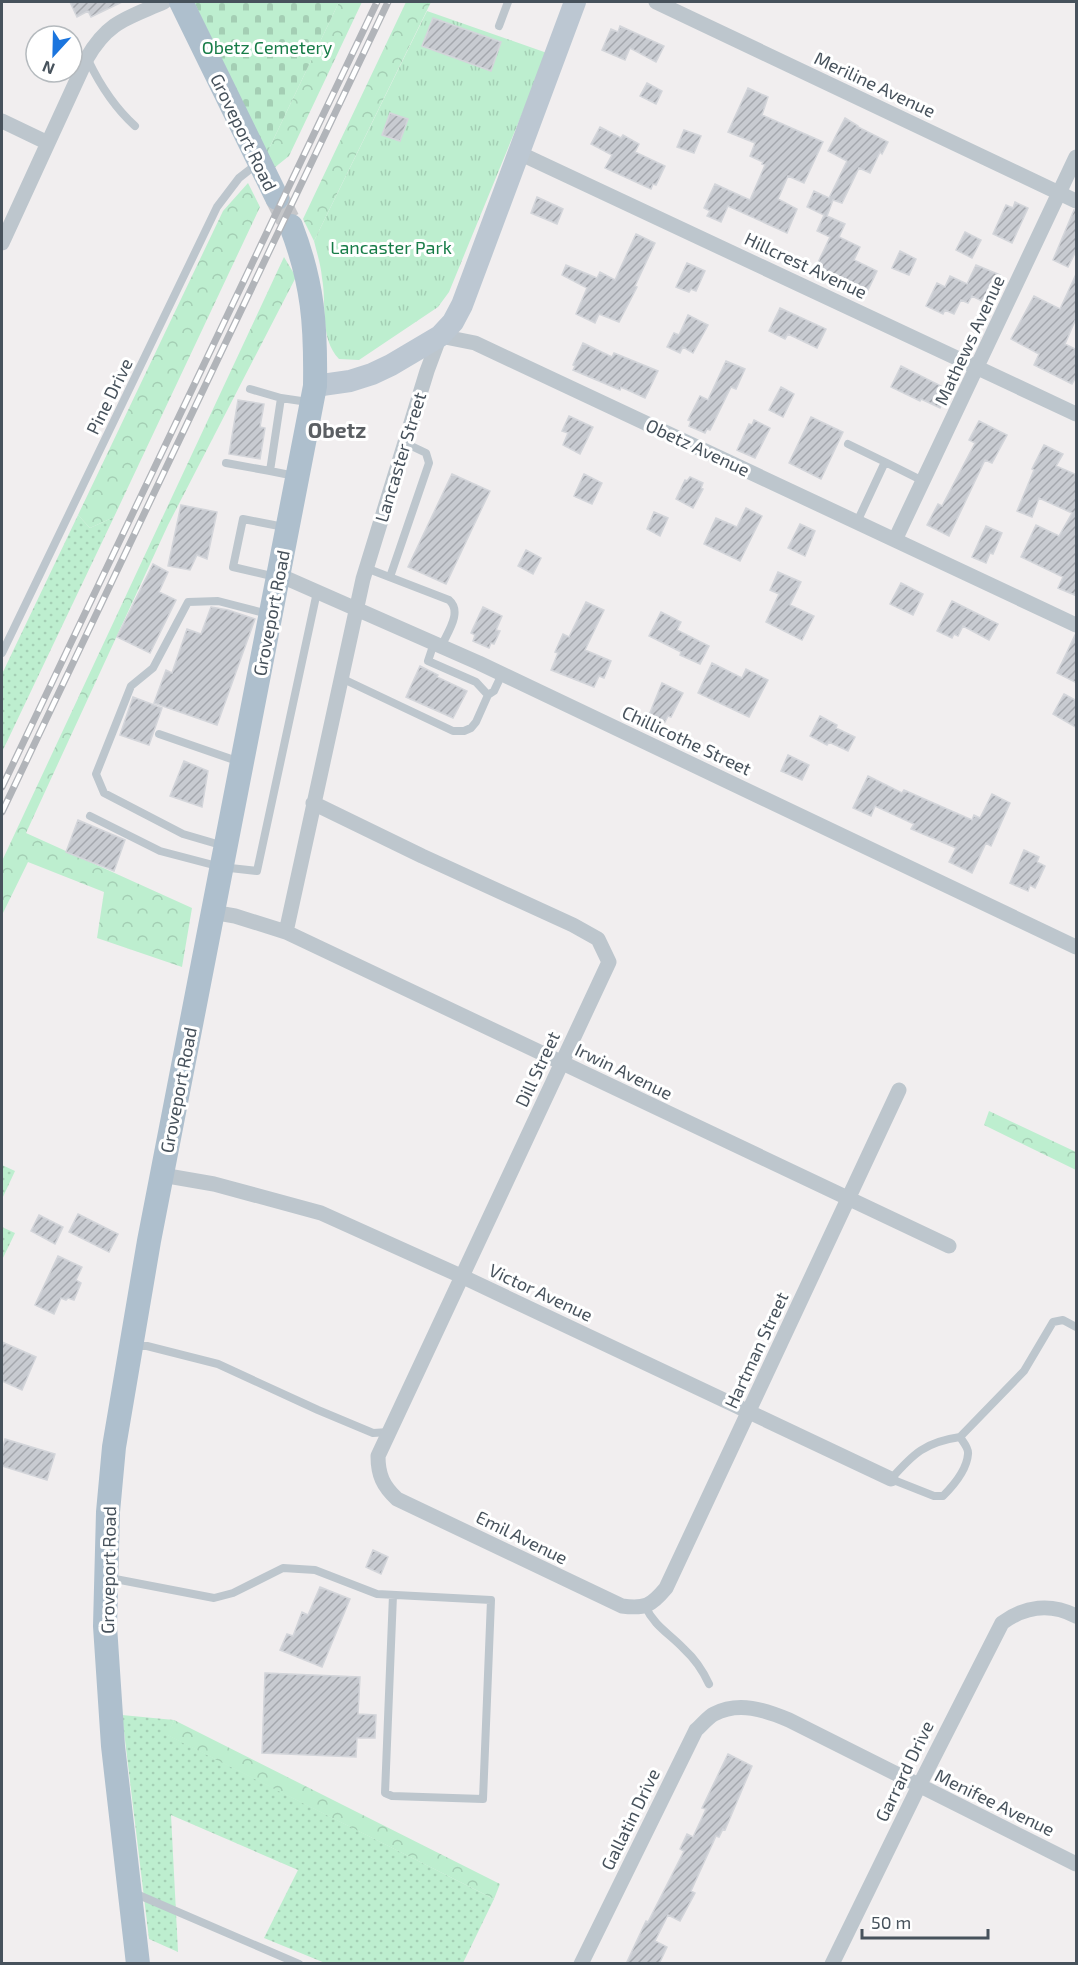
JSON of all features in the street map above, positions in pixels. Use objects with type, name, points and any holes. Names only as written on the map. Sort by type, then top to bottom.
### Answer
[{"type":"main road","name":"Groveport Road","points":[[181,2],[277,198]]},
{"type":"main road","name":"Groveport Road","points":[[138,1964],[111,1719],[105,1626],[108,1512],[114,1447],[130,1346],[212,912],[314,394],[316,342],[311,293],[303,256],[291,226]]},
{"type":"street","points":[[2,243],[87,58],[98,39],[115,24],[164,2]]},
{"type":"street","name":"Lancaster Street","points":[[286,932],[355,609],[427,371],[440,336],[459,312],[575,2]]},
{"type":"street","name":"Meriline Avenue","points":[[656,2],[1077,201]]},
{"type":"street","points":[[2,121],[48,143]]},
{"type":"street","name":"Hillcrest Avenue","points":[[519,153],[1077,414]]},
{"type":"street","name":"Mathews Avenue","points":[[895,540],[1077,157]]},
{"type":"street","points":[[314,394],[372,374],[440,336]]},
{"type":"street","name":"Obetz Avenue","points":[[440,336],[475,342],[1077,625]]},
{"type":"street","name":"Chillicothe Street","points":[[278,576],[502,674],[1077,947]]},
{"type":"street","name":"Dill Street","points":[[313,803],[422,856],[524,901],[598,939],[609,962],[378,1456],[378,1473],[385,1488],[397,1499]]},
{"type":"street","name":"Irwin Avenue","points":[[212,912],[235,916],[286,932],[949,1246]]},
{"type":"street","name":"Hartman Street","points":[[638,1607],[655,1602],[666,1588],[899,1090]]},
{"type":"street","name":"Victor Avenue","points":[[162,1175],[214,1184],[321,1213],[461,1276],[891,1479]]},
{"type":"street","name":"Emil Avenue","points":[[397,1499],[622,1606],[638,1607]]},
{"type":"street","name":"Garrard Drive","points":[[832,1964],[918,1786],[1002,1623],[1012,1615],[1046,1606],[1077,1616]]},
{"type":"street","name":"Menifee Avenue","points":[[732,1708],[759,1708],[789,1720],[1077,1864]]},
{"type":"street","name":"Gallatin Drive","points":[[581,1964],[696,1730],[712,1714],[732,1708]]},
{"type":"lane","points":[[499,26],[508,2]]},
{"type":"lane","points":[[87,58],[100,85],[119,112],[135,126]]},
{"type":"lane","name":"Pine Drive","points":[[2,653],[217,207],[239,178],[258,163]]},
{"type":"lane","points":[[250,389],[281,398],[314,394]]},
{"type":"lane","points":[[270,471],[281,398]]},
{"type":"lane","points":[[390,577],[429,463],[426,453],[405,443]]},
{"type":"lane","points":[[848,444],[923,481]]},
{"type":"lane","points":[[857,522],[885,462]]},
{"type":"lane","points":[[226,463],[299,477]]},
{"type":"lane","points":[[278,576],[233,567],[243,519],[289,528]]},
{"type":"lane","points":[[366,568],[449,600],[454,605],[456,613],[428,661],[476,682],[488,694]]},
{"type":"lane","points":[[271,615],[218,601],[188,602],[153,668],[131,686],[96,774],[104,793],[223,856],[257,871],[317,592]]},
{"type":"lane","points":[[340,677],[453,731],[464,731],[476,722],[488,694],[494,691],[502,674]]},
{"type":"lane","points":[[159,734],[242,762]]},
{"type":"lane","points":[[90,816],[160,851],[223,856]]},
{"type":"lane","points":[[960,1437],[967,1447],[968,1455],[953,1486],[943,1496],[934,1496],[891,1479],[913,1454],[943,1439],[960,1437],[1024,1371],[1053,1322],[1063,1320],[1077,1327]]},
{"type":"lane","points":[[130,1346],[147,1346],[219,1364],[373,1433],[389,1432]]},
{"type":"lane","points":[[106,1577],[214,1598],[233,1593],[283,1568],[315,1570],[377,1594],[491,1600],[483,1799],[385,1794],[393,1595]]},
{"type":"lane","points":[[638,1607],[684,1648],[702,1670],[709,1684]]},
{"type":"lane","points":[[130,1891],[299,1964]]},
{"type":"green space","name":"Obetz Cemetery","points":[[194,2],[339,2],[267,153]]},
{"type":"green space","points":[[339,2],[362,2],[289,156],[274,168],[267,153]]},
{"type":"green space","points":[[406,2],[431,2],[314,241],[303,219]]},
{"type":"green space","name":"Lancaster Park","points":[[427,11],[547,53],[449,292],[438,307],[359,360],[339,359],[333,351],[326,331],[321,273],[314,241]]},
{"type":"green space","points":[[248,183],[260,207],[114,517],[90,528],[78,515],[223,211]]},
{"type":"green space","points":[[284,257],[296,277],[168,525],[26,833],[192,908],[182,967],[97,938],[104,892],[28,862],[2,915],[2,861]]},
{"type":"green space","points":[[78,515],[90,528],[114,517],[2,752],[2,674]]},
{"type":"green space","points":[[989,1111],[1076,1152],[1076,1170],[984,1125]]},
{"type":"green space","points":[[2,1165],[15,1171],[2,1199]]},
{"type":"green space","points":[[2,1227],[15,1233],[2,1260]]},
{"type":"green space","points":[[122,1715],[174,1720],[168,1735],[494,1899],[463,1963],[325,1963],[264,1938],[298,1870],[171,1815],[178,1952],[149,1939]]},
{"type":"green space","points":[[174,1720],[500,1884],[494,1899],[167,1735]]},
{"type":"building","points":[[70,2],[122,2],[91,17],[88,11],[77,17]]},
{"type":"building","points":[[433,18],[501,42],[491,71],[422,46]]},
{"type":"building","points":[[620,26],[664,46],[656,62],[630,48],[625,60],[602,50],[611,29],[618,32]]},
{"type":"building","points":[[647,83],[662,91],[656,104],[640,96]]},
{"type":"building","points":[[748,88],[768,97],[762,115],[823,142],[804,183],[788,176],[778,199],[797,209],[787,233],[728,206],[721,222],[707,216],[710,211],[704,208],[715,184],[750,200],[765,165],[750,156],[755,143],[728,132]]},
{"type":"building","points":[[390,113],[408,119],[400,141],[382,135]]},
{"type":"building","points":[[845,118],[888,142],[882,154],[880,152],[870,173],[859,168],[842,203],[833,200],[827,216],[845,224],[839,237],[860,247],[854,260],[877,271],[868,290],[866,289],[864,293],[814,271],[830,237],[817,231],[824,215],[807,207],[814,191],[829,198],[847,161],[828,151]]},
{"type":"building","points":[[600,127],[621,138],[623,135],[639,144],[635,152],[665,166],[656,185],[653,184],[651,189],[605,168],[612,155],[591,144]]},
{"type":"building","points":[[684,130],[701,136],[694,153],[677,147]]},
{"type":"building","points":[[537,197],[563,209],[557,224],[531,213]]},
{"type":"building","points":[[1015,202],[1028,208],[1012,243],[993,234],[1006,205],[1013,208]]},
{"type":"building","points":[[1074,210],[1077,211],[1077,249],[1068,267],[1053,260]]},
{"type":"building","points":[[965,232],[981,240],[972,258],[956,250]]},
{"type":"building","points":[[636,234],[655,243],[635,286],[637,287],[619,322],[599,314],[595,323],[576,314],[587,288],[562,275],[566,265],[597,278],[600,272],[615,280]]},
{"type":"building","points":[[900,251],[916,259],[909,275],[892,268]]},
{"type":"building","points":[[687,263],[705,271],[696,291],[691,289],[689,292],[676,287]]},
{"type":"building","points":[[976,265],[1000,275],[986,303],[972,296],[968,303],[961,300],[954,314],[945,310],[943,314],[926,306],[937,283],[945,287],[950,276],[967,284]]},
{"type":"building","points":[[1077,272],[1077,316],[1065,344],[1077,350],[1077,375],[1072,384],[1034,365],[1039,354],[1011,339],[1034,296],[1060,309]]},
{"type":"building","points":[[780,308],[826,329],[817,348],[788,334],[785,339],[769,331]]},
{"type":"building","points":[[688,315],[708,325],[693,353],[683,347],[680,353],[667,347],[674,333],[679,335]]},
{"type":"building","points":[[583,343],[612,357],[614,353],[658,371],[645,398],[573,370]]},
{"type":"building","points":[[726,361],[745,369],[736,389],[731,387],[710,430],[707,429],[705,433],[689,426],[691,421],[688,420],[700,396],[708,400]]},
{"type":"building","points":[[901,366],[949,390],[940,408],[891,387]]},
{"type":"building","points":[[781,387],[794,394],[783,417],[769,410]]},
{"type":"building","points":[[238,400],[264,404],[260,427],[265,428],[260,459],[229,454]]},
{"type":"building","points":[[569,416],[593,427],[580,454],[563,445],[568,433],[562,431]]},
{"type":"building","points":[[811,417],[843,432],[821,479],[789,463]]},
{"type":"building","points":[[754,420],[770,428],[755,458],[737,450],[749,424],[752,425]]},
{"type":"building","points":[[979,421],[1007,435],[992,463],[985,460],[949,536],[927,525],[938,504],[942,506],[975,443],[969,440]]},
{"type":"building","points":[[1044,445],[1063,454],[1056,466],[1077,475],[1077,596],[1058,588],[1063,577],[1021,557],[1036,525],[1059,536],[1072,513],[1039,498],[1032,517],[1017,511],[1034,470],[1032,469]]},
{"type":"building","points":[[452,474],[490,491],[446,584],[408,567]]},
{"type":"building","points":[[584,474],[602,483],[592,504],[574,496]]},
{"type":"building","points":[[690,477],[703,483],[701,488],[703,489],[693,508],[676,499],[685,480],[687,481]]},
{"type":"building","points":[[181,505],[217,512],[207,559],[197,555],[190,570],[168,566]]},
{"type":"building","points":[[746,508],[762,516],[740,561],[704,544],[716,518],[737,527]]},
{"type":"building","points":[[654,512],[668,518],[660,536],[647,529]]},
{"type":"building","points":[[800,524],[815,531],[805,556],[788,548]]},
{"type":"building","points":[[986,526],[1002,533],[993,554],[990,553],[986,563],[972,557]]},
{"type":"building","points":[[526,550],[541,558],[533,574],[518,566]]},
{"type":"building","points":[[153,564],[168,572],[159,592],[176,600],[150,653],[117,637]]},
{"type":"building","points":[[778,572],[801,582],[790,605],[814,616],[802,640],[766,622],[779,594],[770,590]]},
{"type":"building","points":[[901,583],[923,594],[913,615],[890,604]]},
{"type":"building","points":[[952,601],[998,624],[989,640],[963,626],[958,636],[954,634],[952,638],[937,631]]},
{"type":"building","points":[[586,602],[604,610],[585,650],[611,661],[604,678],[599,676],[594,687],[551,670],[558,653],[555,652],[563,634],[569,637]]},
{"type":"building","points":[[211,607],[255,619],[217,725],[154,703],[166,670],[172,673],[187,629],[201,634]]},
{"type":"building","points":[[483,607],[502,616],[496,630],[500,631],[494,644],[491,643],[489,648],[473,641],[475,635],[471,633]]},
{"type":"building","points":[[661,612],[681,622],[677,630],[709,646],[700,664],[649,636]]},
{"type":"building","points":[[1077,635],[1077,683],[1057,673]]},
{"type":"building","points":[[712,663],[742,678],[746,669],[768,680],[749,717],[698,693]]},
{"type":"building","points":[[420,666],[467,691],[453,718],[406,697]]},
{"type":"building","points":[[662,683],[683,693],[671,717],[668,716],[665,722],[649,715]]},
{"type":"building","points":[[1064,694],[1077,701],[1077,728],[1053,714]]},
{"type":"building","points":[[133,697],[162,708],[149,745],[120,735]]},
{"type":"building","points":[[820,716],[837,725],[836,728],[855,737],[848,751],[829,742],[827,745],[810,736]]},
{"type":"building","points":[[788,755],[809,765],[802,780],[781,771]]},
{"type":"building","points":[[184,761],[208,771],[202,807],[170,796]]},
{"type":"building","points":[[868,776],[902,793],[904,790],[972,820],[974,815],[980,818],[992,794],[1010,803],[991,846],[986,843],[972,873],[949,862],[956,848],[911,829],[914,824],[875,806],[871,816],[853,808]]},
{"type":"building","points":[[78,820],[125,840],[114,871],[66,852]]},
{"type":"building","points":[[1024,850],[1039,857],[1037,862],[1045,866],[1035,888],[1030,885],[1028,891],[1010,883]]},
{"type":"building","points":[[78,1214],[118,1234],[109,1252],[69,1232]]},
{"type":"building","points":[[39,1215],[63,1227],[55,1244],[31,1231]]},
{"type":"building","points":[[58,1256],[82,1267],[76,1280],[81,1283],[74,1300],[61,1298],[54,1314],[35,1305]]},
{"type":"building","points":[[2,1342],[36,1357],[22,1390],[2,1381]]},
{"type":"building","points":[[5,1439],[55,1454],[47,1480],[2,1466]]},
{"type":"building","points":[[373,1550],[388,1557],[381,1574],[366,1567]]},
{"type":"building","points":[[320,1587],[350,1599],[322,1667],[280,1650],[287,1634],[293,1636],[302,1612],[308,1615]]},
{"type":"building","points":[[265,1673],[360,1677],[358,1714],[376,1715],[375,1738],[357,1738],[356,1757],[262,1753]]},
{"type":"building","points":[[728,1754],[752,1766],[725,1830],[723,1829],[719,1837],[716,1836],[691,1891],[695,1893],[680,1921],[668,1915],[655,1941],[667,1947],[659,1964],[626,1964],[646,1921],[648,1922],[684,1851],[680,1849],[687,1834],[693,1837],[706,1809],[702,1808]]},
{"type":"tunnel","points":[[277,198],[291,226]]},
{"type":"railway","points":[[2,787],[377,2]]},
{"type":"railway","points":[[2,812],[388,2]]},
{"type":"district","name":"Obetz","points":[[337,429]]}]
